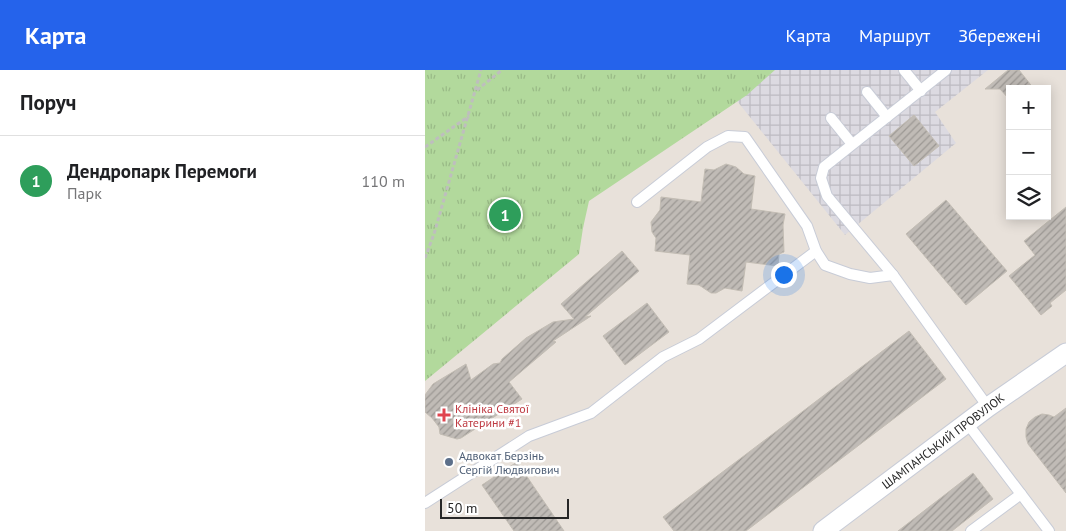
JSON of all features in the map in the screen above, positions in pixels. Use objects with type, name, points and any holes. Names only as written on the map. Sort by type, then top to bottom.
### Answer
[{"type":"street","name":"ШАМПАНСЬКИЙ ПРОВУЛОК","points":[[823,531],[988,406],[1066,353]]},
{"type":"lane","points":[[904,70],[921,91]]},
{"type":"lane","points":[[947,70],[824,167],[821,178],[827,196],[893,275],[988,406]]},
{"type":"lane","points":[[867,92],[887,117]]},
{"type":"lane","points":[[831,118],[852,144]]},
{"type":"lane","points":[[637,202],[707,147],[728,136],[745,138],[807,226],[816,251],[825,265],[850,274],[870,278],[893,275]]},
{"type":"lane","points":[[425,503],[529,436],[591,412],[663,358],[699,339],[816,251]]},
{"type":"lane","points":[[967,422],[1049,531]]},
{"type":"lane","points":[[971,531],[1021,494]]},
{"type":"path","points":[[425,258],[434,234],[477,90],[481,70]]},
{"type":"path","points":[[477,90],[502,70]]},
{"type":"path","points":[[425,147],[469,115]]},
{"type":"shaded area","points":[[775,70],[988,70],[935,112],[956,143],[845,235],[737,101]]},
{"type":"green space","points":[[425,70],[775,70],[747,95],[589,201],[579,254],[425,381]]},
{"type":"building","points":[[1008,70],[1019,70],[1031,85],[1006,85],[1006,96],[1000,89],[985,89]]},
{"type":"building","points":[[914,115],[939,146],[914,166],[889,136]]},
{"type":"building","points":[[726,164],[736,167],[744,174],[755,176],[751,209],[785,214],[783,225],[784,252],[779,254],[778,266],[746,262],[742,291],[725,288],[716,293],[711,293],[699,285],[687,284],[690,255],[655,251],[656,238],[652,232],[651,222],[660,210],[661,197],[701,202],[705,169],[714,170]]},
{"type":"building","points":[[946,200],[1007,271],[966,305],[906,234]]},
{"type":"building","points":[[1066,207],[1066,290],[1050,303],[1052,306],[1041,315],[1009,276],[1035,255],[1024,241]]},
{"type":"building","points":[[622,251],[639,271],[585,317],[591,316],[553,341],[556,342],[509,382],[522,399],[461,438],[457,439],[440,434],[439,427],[425,412],[425,395],[433,384],[466,364],[471,380],[493,364],[500,363],[526,338],[553,322],[574,319],[561,304]]},
{"type":"building","points":[[647,303],[669,332],[625,365],[603,336]]},
{"type":"building","points":[[909,331],[946,379],[746,531],[674,531],[663,517]]},
{"type":"building","points":[[1066,408],[1066,493],[1028,444],[1026,429],[1029,422],[1035,417],[1042,414],[1054,417]]},
{"type":"building","points":[[517,462],[564,531],[514,531],[482,485]]},
{"type":"building","points":[[973,473],[993,499],[952,531],[898,531]]},
{"type":"place","name":"Дендропарк Перемоги","points":[[505,215]]},
{"type":"place","name":"Клініка Святої Катерини #1","points":[[444,415]]},
{"type":"place","name":"Адвокат Берзінь Сергій Людвигович","points":[[449,462]]}]
